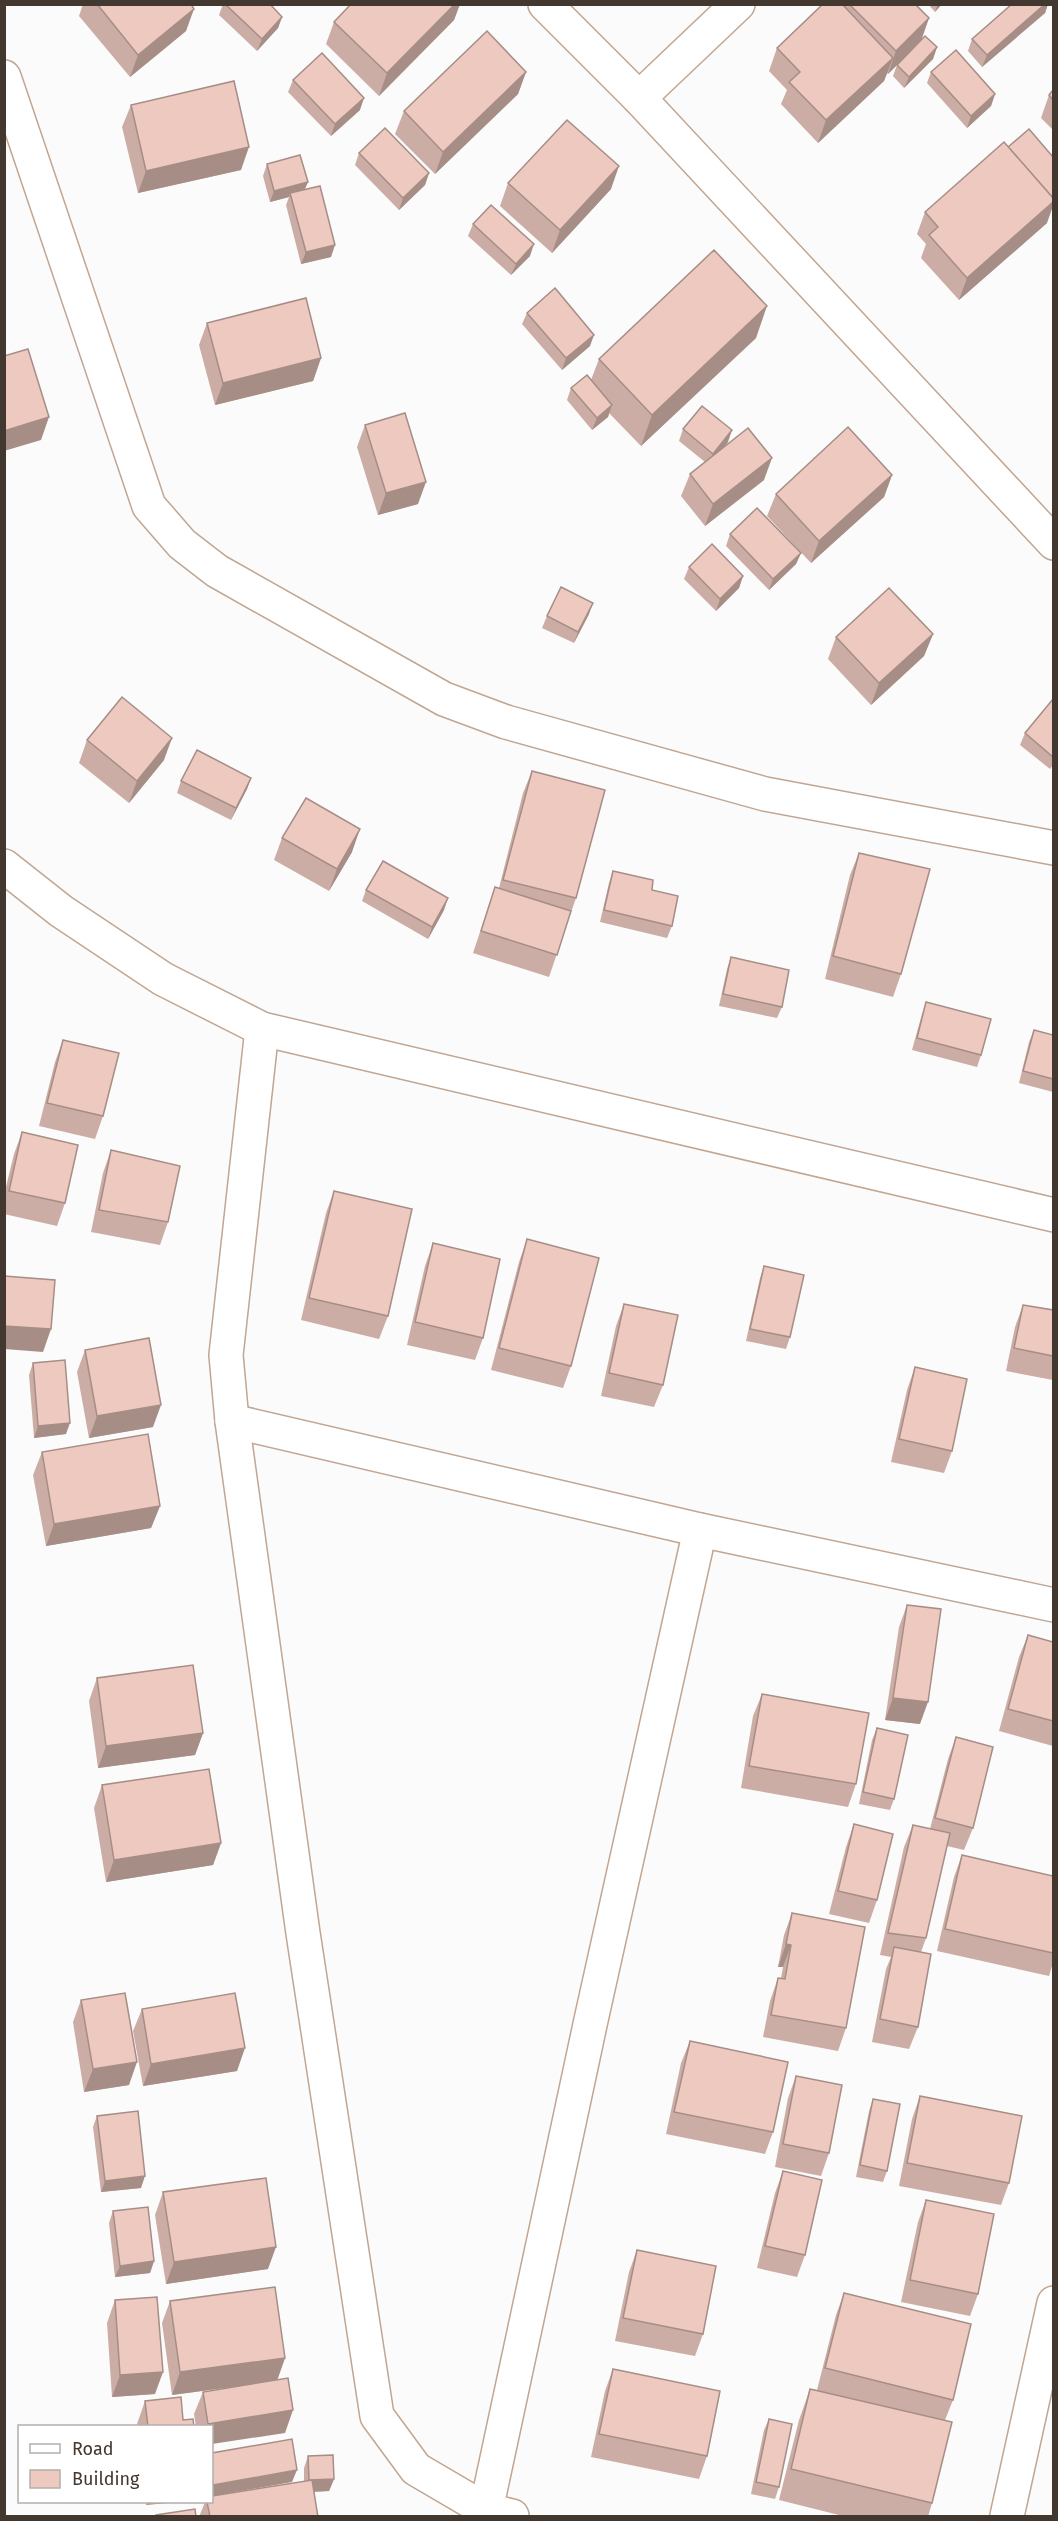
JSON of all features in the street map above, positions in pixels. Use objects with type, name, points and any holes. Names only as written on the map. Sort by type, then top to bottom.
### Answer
[{"type":"street","points":[[545,4],[639,98],[1053,543]]},
{"type":"street","points":[[639,98],[738,4]]},
{"type":"street","points":[[4,77],[149,506],[182,544],[217,571],[444,699],[506,722],[765,794],[1053,848]]},
{"type":"street","points":[[4,866],[61,911],[163,979],[262,1029],[1053,1215]]},
{"type":"street","points":[[262,1029],[226,1355],[232,1421],[303,1932],[377,2416],[416,2469],[499,2513],[591,2020],[700,1530]]},
{"type":"street","points":[[232,1421],[700,1530],[1053,1605]]},
{"type":"street","points":[[1007,2517],[1053,2303]]},
{"type":"building","points":[[97,4],[191,4],[194,9],[138,55]]},
{"type":"building","points":[[225,4],[270,4],[282,17],[262,39]]},
{"type":"building","points":[[351,4],[455,4],[387,73],[334,22]]},
{"type":"building","points":[[823,4],[842,4],[893,58],[826,120],[789,82],[800,72],[777,48]]},
{"type":"building","points":[[849,4],[915,4],[929,18],[896,51]]},
{"type":"building","points":[[1012,4],[1045,4],[987,55],[972,39]]},
{"type":"building","points":[[487,31],[526,72],[443,152],[404,111]]},
{"type":"building","points":[[925,36],[937,47],[909,77],[897,65]]},
{"type":"building","points":[[956,50],[995,94],[971,116],[931,72]]},
{"type":"building","points":[[322,53],[364,98],[335,124],[293,80]]},
{"type":"building","points":[[234,81],[249,147],[146,171],[131,105]]},
{"type":"building","points":[[567,120],[619,166],[560,230],[508,183]]},
{"type":"building","points":[[385,128],[429,173],[403,198],[359,153]]},
{"type":"building","points":[[1029,129],[1053,157],[1053,198],[1008,147]]},
{"type":"building","points":[[1004,142],[1053,198],[1053,202],[967,278],[929,235],[938,227],[925,212]]},
{"type":"building","points":[[300,155],[308,182],[274,191],[267,164]]},
{"type":"building","points":[[320,186],[335,245],[306,252],[290,193]]},
{"type":"building","points":[[491,205],[534,244],[516,264],[473,224]]},
{"type":"building","points":[[714,250],[767,306],[652,415],[599,359]]},
{"type":"building","points":[[555,288],[594,335],[566,358],[527,313]]},
{"type":"building","points":[[306,298],[321,358],[223,383],[207,323]]},
{"type":"building","points":[[28,349],[49,417],[4,431],[4,356]]},
{"type":"building","points":[[587,375],[612,405],[597,418],[571,388]]},
{"type":"building","points":[[702,406],[732,430],[713,454],[683,429]]},
{"type":"building","points":[[405,413],[426,482],[386,493],[365,425]]},
{"type":"building","points":[[848,427],[892,475],[819,541],[776,494]]},
{"type":"building","points":[[748,428],[772,458],[713,504],[690,474]]},
{"type":"building","points":[[757,508],[801,553],[773,579],[730,534]]},
{"type":"building","points":[[712,544],[743,576],[720,599],[689,567]]},
{"type":"building","points":[[561,587],[593,603],[578,632],[547,616]]},
{"type":"building","points":[[889,588],[933,634],[879,683],[836,637]]},
{"type":"building","points":[[122,697],[172,738],[137,781],[87,740]]},
{"type":"building","points":[[1053,699],[1053,757],[1025,733]]},
{"type":"building","points":[[197,750],[251,778],[236,808],[181,781]]},
{"type":"building","points":[[532,771],[605,790],[576,898],[503,880]]},
{"type":"building","points":[[306,798],[360,829],[337,869],[282,838]]},
{"type":"building","points":[[859,853],[930,869],[901,974],[833,956]]},
{"type":"building","points":[[383,861],[448,898],[432,927],[366,890]]},
{"type":"building","points":[[613,871],[653,880],[652,890],[678,896],[672,926],[604,910]]},
{"type":"building","points":[[495,887],[571,911],[557,955],[481,931]]},
{"type":"building","points":[[731,957],[789,970],[782,1007],[723,994]]},
{"type":"building","points":[[926,1002],[991,1019],[981,1055],[917,1038]]},
{"type":"building","points":[[1034,1030],[1053,1035],[1053,1079],[1023,1071]]},
{"type":"building","points":[[63,1040],[119,1053],[103,1116],[47,1103]]},
{"type":"building","points":[[22,1132],[78,1145],[65,1203],[9,1191]]},
{"type":"building","points":[[111,1150],[180,1166],[168,1222],[99,1210]]},
{"type":"building","points":[[334,1191],[412,1209],[388,1316],[309,1298]]},
{"type":"building","points":[[527,1239],[599,1258],[571,1366],[499,1348]]},
{"type":"building","points":[[433,1243],[500,1259],[483,1338],[415,1322]]},
{"type":"building","points":[[764,1266],[804,1275],[790,1337],[750,1329]]},
{"type":"building","points":[[4,1276],[55,1280],[51,1329],[4,1326]]},
{"type":"building","points":[[624,1304],[678,1315],[663,1385],[609,1373]]},
{"type":"building","points":[[1023,1305],[1053,1310],[1053,1356],[1014,1348]]},
{"type":"building","points":[[149,1338],[161,1405],[97,1416],[85,1350]]},
{"type":"building","points":[[65,1360],[70,1423],[38,1426],[33,1363]]},
{"type":"building","points":[[915,1367],[967,1379],[952,1451],[899,1439]]},
{"type":"building","points":[[148,1434],[160,1506],[54,1524],[42,1452]]},
{"type":"building","points":[[907,1605],[941,1609],[928,1702],[893,1698]]},
{"type":"building","points":[[1028,1635],[1053,1642],[1053,1721],[1008,1709]]},
{"type":"building","points":[[193,1665],[203,1733],[106,1746],[97,1678]]},
{"type":"building","points":[[762,1694],[869,1713],[856,1784],[749,1766]]},
{"type":"building","points":[[877,1728],[908,1735],[894,1799],[863,1792]]},
{"type":"building","points":[[956,1737],[993,1747],[973,1828],[935,1818]]},
{"type":"building","points":[[209,1769],[221,1843],[114,1860],[102,1785]]},
{"type":"building","points":[[854,1824],[893,1834],[877,1900],[838,1891]]},
{"type":"building","points":[[913,1825],[950,1833],[926,1938],[888,1933]]},
{"type":"building","points":[[962,1855],[1053,1876],[1053,1953],[945,1929]]},
{"type":"building","points":[[792,1913],[865,1927],[846,2028],[771,2015],[778,1978],[785,1979],[791,1945],[786,1944]]},
{"type":"building","points":[[894,1947],[931,1954],[918,2027],[880,2019]]},
{"type":"building","points":[[125,1993],[137,2062],[93,2069],[81,2000]]},
{"type":"building","points":[[235,1993],[245,2048],[151,2064],[142,2009]]},
{"type":"building","points":[[690,2041],[788,2062],[773,2132],[674,2112]]},
{"type":"building","points":[[796,2076],[842,2085],[829,2153],[783,2144]]},
{"type":"building","points":[[920,2096],[1022,2116],[1009,2183],[907,2163]]},
{"type":"building","points":[[873,2099],[900,2104],[887,2171],[860,2165]]},
{"type":"building","points":[[138,2111],[145,2176],[105,2181],[97,2116]]},
{"type":"building","points":[[783,2171],[822,2180],[805,2255],[765,2246]]},
{"type":"building","points":[[266,2178],[276,2247],[174,2262],[163,2192]]},
{"type":"building","points":[[926,2200],[994,2214],[978,2294],[910,2280]]},
{"type":"building","points":[[148,2207],[154,2261],[120,2266],[113,2211]]},
{"type":"building","points":[[637,2250],[716,2266],[703,2334],[623,2318]]},
{"type":"building","points":[[275,2287],[285,2358],[180,2372],[170,2301]]},
{"type":"building","points":[[844,2293],[971,2324],[953,2400],[825,2368]]},
{"type":"building","points":[[157,2297],[163,2372],[120,2375],[115,2300]]},
{"type":"building","points":[[613,2369],[720,2391],[707,2456],[599,2434]]},
{"type":"building","points":[[288,2378],[293,2410],[208,2424],[203,2392]]},
{"type":"building","points":[[810,2389],[952,2422],[932,2503],[791,2469]]},
{"type":"building","points":[[181,2397],[183,2420],[193,2419],[194,2425],[148,2425],[145,2401]]},
{"type":"building","points":[[769,2419],[792,2424],[779,2487],[756,2482]]},
{"type":"building","points":[[292,2439],[297,2470],[213,2485],[213,2453]]},
{"type":"building","points":[[333,2455],[334,2479],[309,2480],[308,2456]]},
{"type":"building","points":[[312,2480],[318,2517],[210,2517],[207,2503],[213,2503],[213,2496]]},
{"type":"building","points":[[195,2509],[196,2517],[156,2517],[156,2515]]}]
